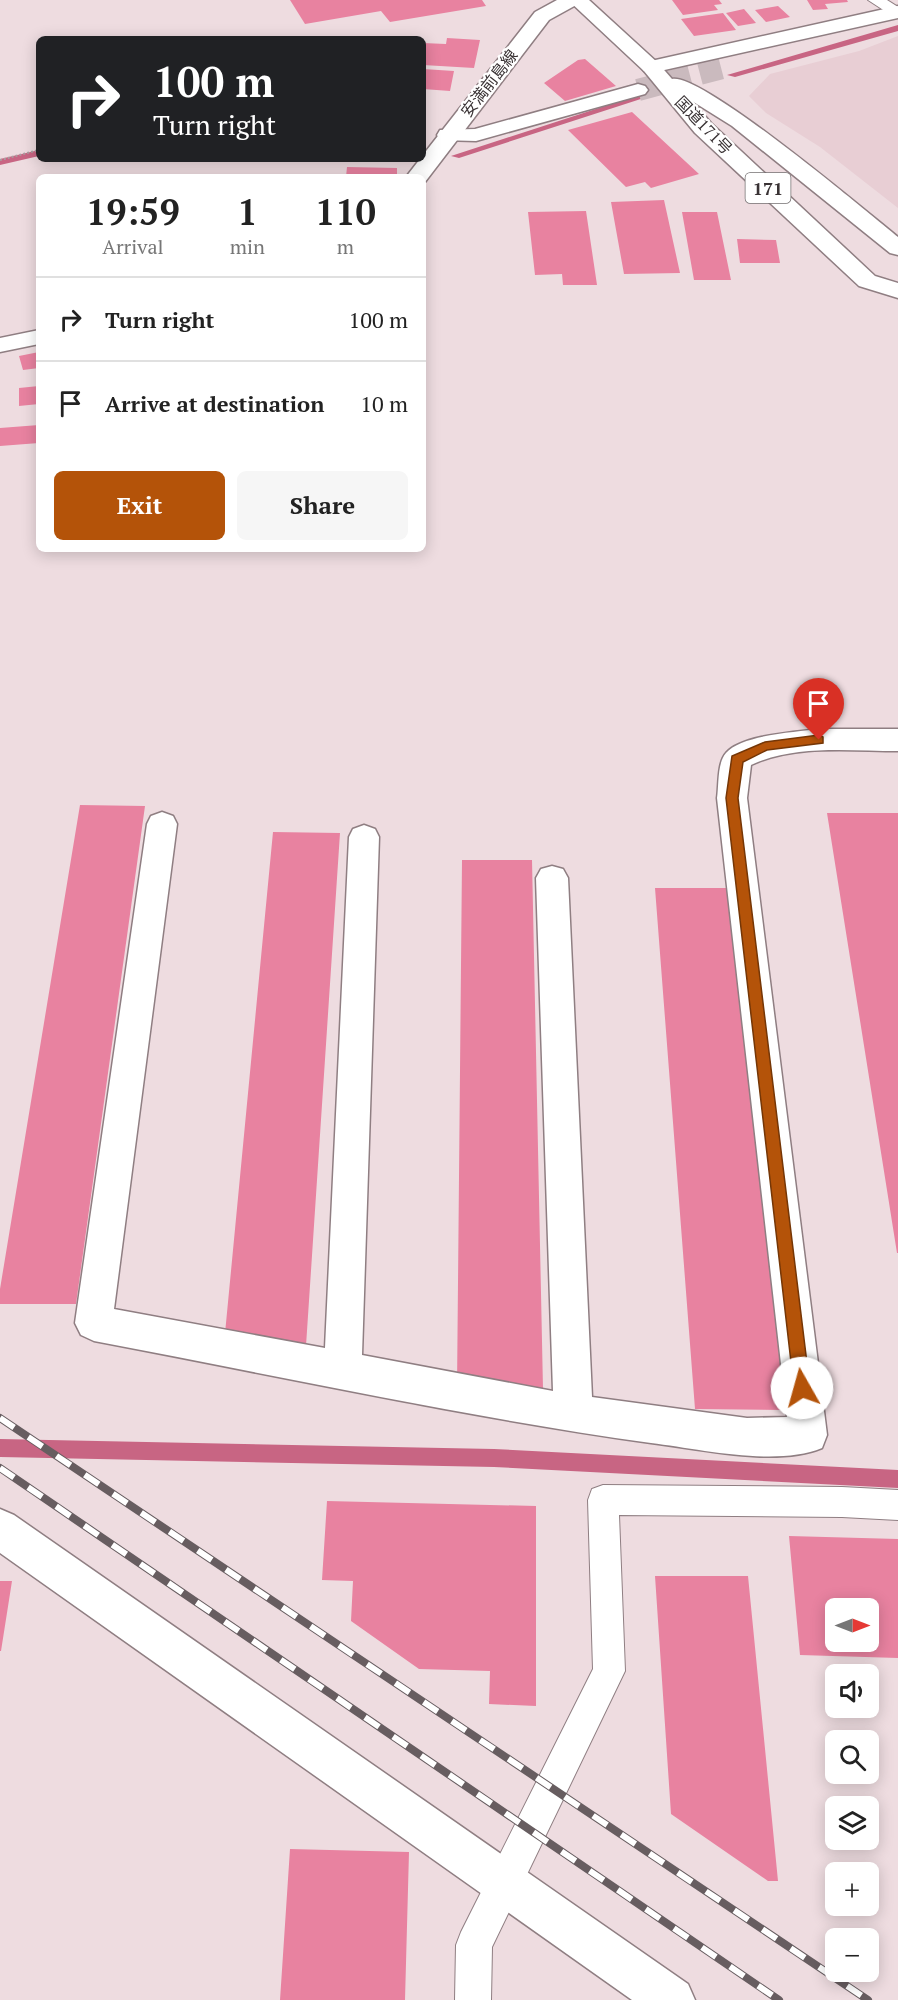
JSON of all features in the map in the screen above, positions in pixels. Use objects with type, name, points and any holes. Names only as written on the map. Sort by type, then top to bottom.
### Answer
[{"type":"main road","name":"安満前島線","points":[[419,174],[542,16],[571,0]]},
{"type":"main road","name":"国道171号","points":[[578,0],[651,67],[703,128],[867,281],[898,291]]},
{"type":"main road","points":[[651,67],[897,12]]},
{"type":"main road","points":[[726,67],[813,42],[848,22]]},
{"type":"main road","name":"国道171号","points":[[651,67],[739,122],[898,248]]},
{"type":"main road","points":[[448,135],[476,135],[638,90]]},
{"type":"main road","points":[[0,345],[36,338]]},
{"type":"main road","points":[[162,824],[94,1323],[573,1413],[747,1437],[808,1435],[732,798],[737,759],[765,746],[819,740],[898,740]]},
{"type":"main road","points":[[343,1370],[364,837]]},
{"type":"main road","points":[[552,878],[573,1413]]},
{"type":"main road","points":[[0,1529],[672,2000]]},
{"type":"lane","points":[[876,0],[897,12]]},
{"type":"lane","points":[[473,2000],[474,1946],[609,1671],[603,1500],[842,1502],[898,1505]]},
{"type":"path","points":[[0,159],[36,151]]},
{"type":"shaded area","points":[[898,36],[898,208],[820,147],[766,113],[749,96],[770,74],[859,51]]},
{"type":"building","points":[[290,0],[482,0],[486,6],[390,22],[381,11],[305,24]]},
{"type":"building","points":[[672,0],[719,0],[722,4],[714,5],[718,10],[683,15]]},
{"type":"building","points":[[807,0],[847,0],[848,2],[825,4],[828,9],[813,10]]},
{"type":"building","points":[[778,6],[790,17],[766,22],[755,10]]},
{"type":"building","points":[[744,9],[756,23],[738,26],[726,13]]},
{"type":"building","points":[[723,13],[736,30],[694,36],[681,19]]},
{"type":"building","points":[[447,38],[480,40],[474,68],[426,65],[426,43],[446,44]]},
{"type":"building","points":[[585,59],[616,86],[565,101],[544,83],[578,60]]},
{"type":"building","points":[[426,69],[454,71],[450,91],[426,89]]},
{"type":"building","points":[[632,112],[699,174],[651,188],[645,182],[626,187],[568,130]]},
{"type":"building","points":[[347,167],[397,168],[397,174],[346,174]]},
{"type":"building","points":[[664,200],[680,273],[624,274],[611,202]]},
{"type":"building","points":[[586,211],[597,285],[563,285],[562,274],[535,275],[528,212]]},
{"type":"building","points":[[682,212],[717,212],[731,280],[694,280]]},
{"type":"building","points":[[737,239],[776,240],[780,263],[740,263]]},
{"type":"building","points":[[36,353],[36,368],[23,370],[19,356]]},
{"type":"building","points":[[36,386],[36,404],[19,406],[19,388]]},
{"type":"building","points":[[36,425],[36,443],[0,446],[0,428]]},
{"type":"building","points":[[80,805],[145,806],[76,1304],[0,1304],[0,1289]]},
{"type":"building","points":[[827,813],[898,813],[898,1253],[897,1253]]},
{"type":"building","points":[[273,832],[340,833],[306,1346],[224,1344]]},
{"type":"building","points":[[462,860],[532,860],[543,1389],[457,1388]]},
{"type":"building","points":[[655,888],[728,888],[785,1410],[695,1409]]},
{"type":"building","points":[[327,1501],[536,1506],[536,1706],[489,1704],[490,1671],[419,1669],[351,1621],[353,1581],[322,1580]]},
{"type":"building","points":[[789,1536],[898,1539],[898,1658],[800,1655]]},
{"type":"building","points":[[655,1576],[748,1576],[778,1881],[768,1881],[671,1814]]},
{"type":"building","points":[[0,1581],[12,1581],[1,1651],[0,1651]]},
{"type":"building","points":[[290,1849],[409,1852],[405,2000],[280,2000]]},
{"type":"waterway","points":[[732,75],[898,28]]},
{"type":"waterway","points":[[456,156],[645,96]]},
{"type":"waterway","points":[[0,162],[36,154]]},
{"type":"waterway","points":[[0,1448],[494,1458],[898,1479]]},
{"type":"tunnel","points":[[638,90],[726,67]]},
{"type":"railway","points":[[0,1418],[868,2000]]},
{"type":"railway","points":[[0,1468],[779,2000]]},
{"type":"route","points":[[802,1388],[732,798],[737,759],[765,746],[819,740]]}]
